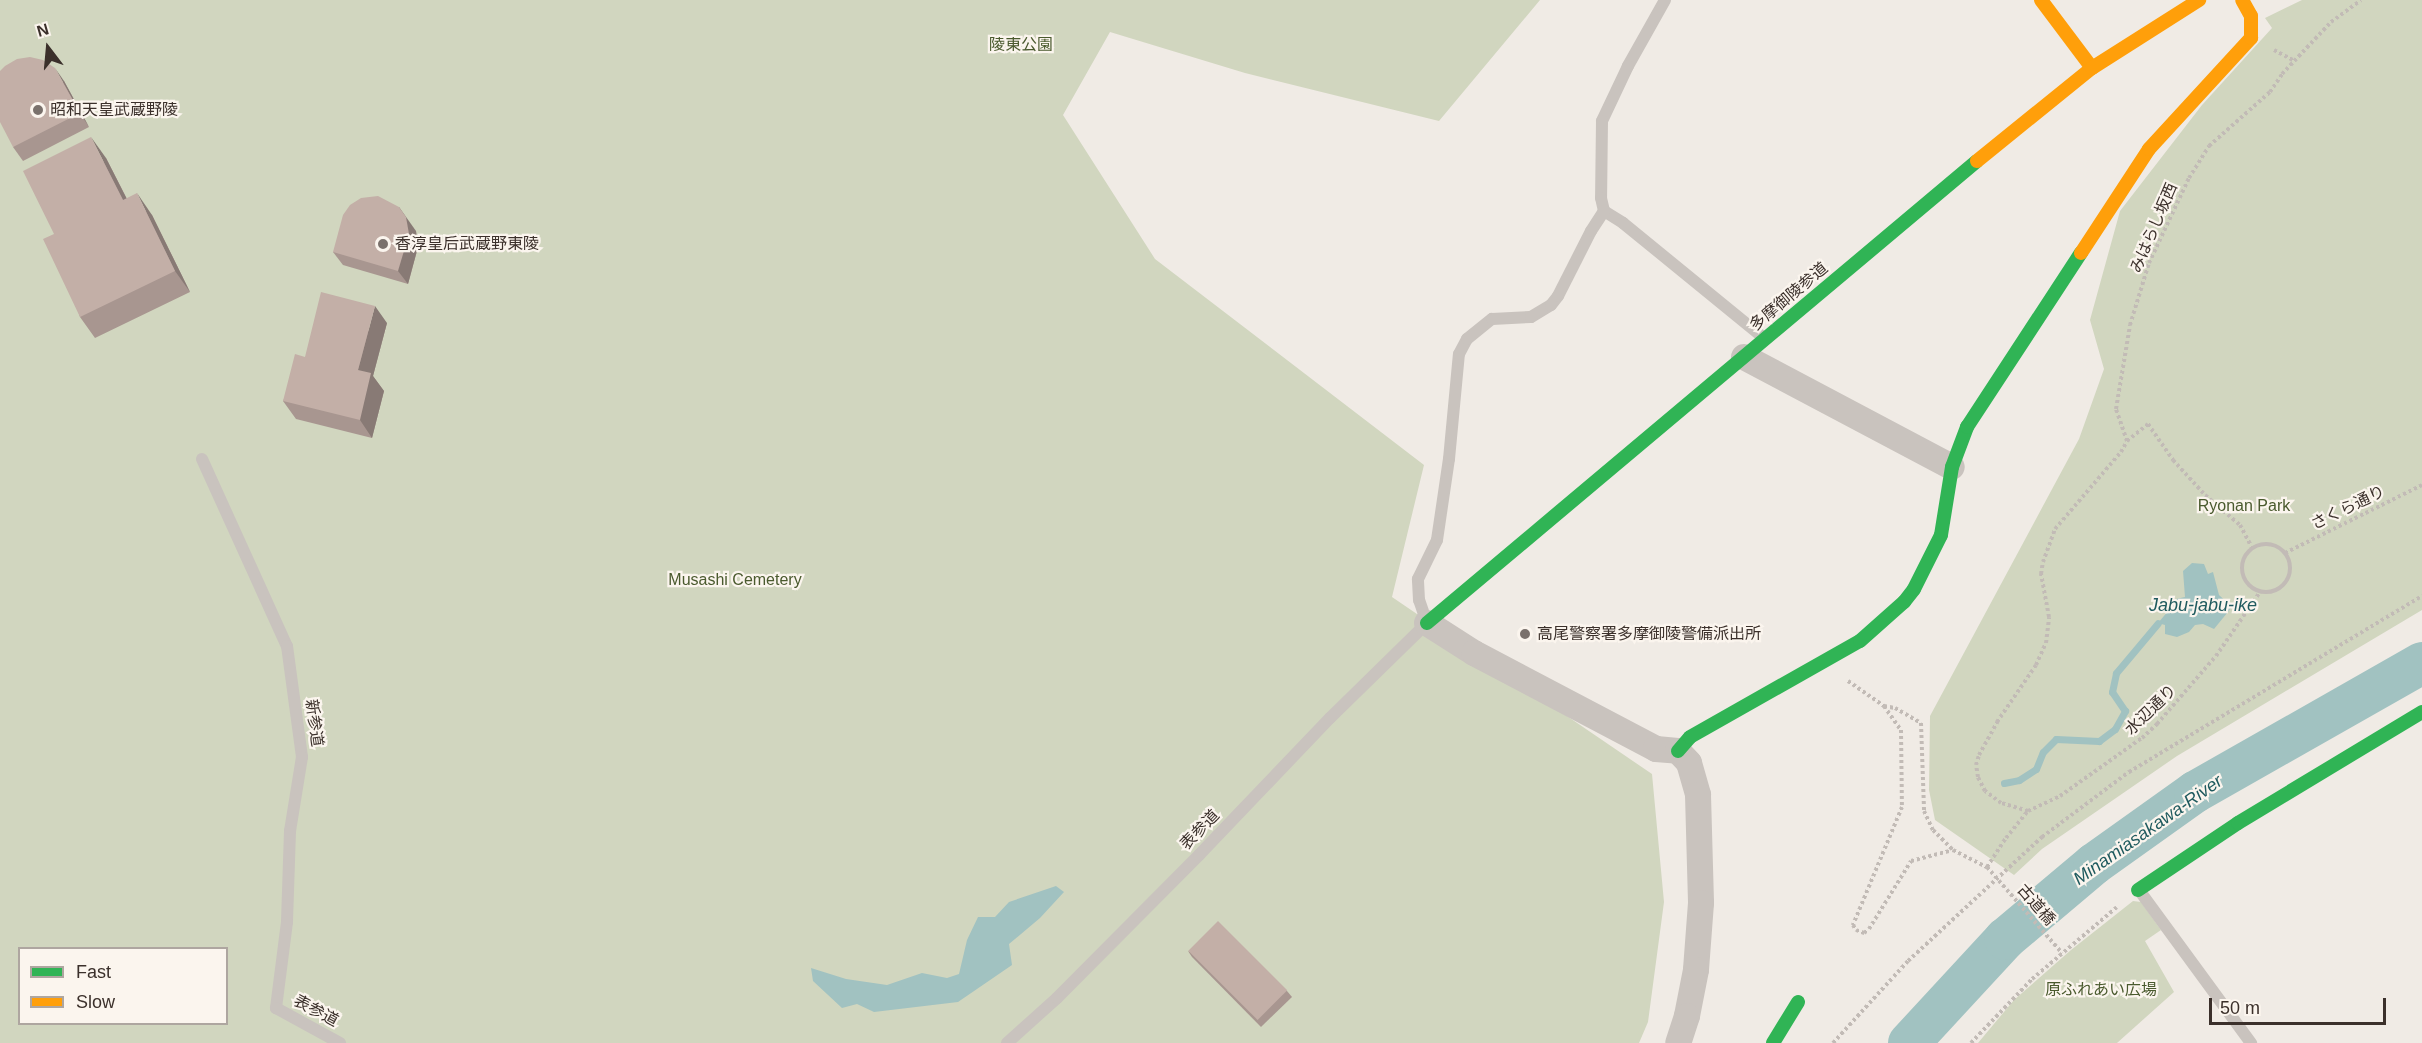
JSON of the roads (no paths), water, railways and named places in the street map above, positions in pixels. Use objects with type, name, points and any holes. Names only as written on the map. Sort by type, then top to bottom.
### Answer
[{"type":"street","points":[[2041,0],[2092,68]]},
{"type":"street","name":"多摩御陵参道","points":[[1420,630],[2026,120],[2092,68],[2199,0]]},
{"type":"street","points":[[1678,751],[1690,737],[1824,661],[1875,628],[1904,602],[1914,589],[1941,535],[1952,467],[1967,427],[2149,149],[2251,38],[2253,26],[2251,16],[2242,0]]},
{"type":"street","points":[[1744,357],[1952,467]]},
{"type":"street","points":[[1420,630],[1474,653],[1656,749],[1678,751],[1689,763],[1695,778],[1701,868],[1696,970],[1687,1016],[1678,1043]]},
{"type":"street","points":[[2138,890],[2238,824],[2422,712]]},
{"type":"street","points":[[1773,1043],[1798,1002]]},
{"type":"lane","points":[[1665,0],[1628,66],[1602,122],[1600,198],[1604,211],[1623,223],[1765,339]]},
{"type":"lane","points":[[1420,630],[1418,579],[1437,540],[1449,459],[1459,354],[1467,339],[1492,319],[1531,317],[1551,304],[1558,296],[1591,231],[1604,211]]},
{"type":"lane","name":"新参道","points":[[202,459],[287,646],[302,757],[290,831],[287,922],[276,1008]]},
{"type":"lane","name":"表参道","points":[[1007,1043],[1057,998],[1199,855],[1330,718],[1420,630]]},
{"type":"lane","points":[[2138,890],[2251,1043]]},
{"type":"lane","name":"表参道","points":[[276,1008],[340,1043]]},
{"type":"water","name":"Jabu-jabu-ike","points":[[2192,563],[2204,564],[2208,574],[2213,572],[2219,595],[2232,607],[2214,629],[2203,624],[2195,625],[2189,632],[2177,637],[2165,634],[2165,625],[2158,623],[2169,610],[2172,600],[2185,597],[2183,571]]},
{"type":"water","points":[[1056,886],[1064,892],[1040,918],[1009,944],[1012,965],[958,1002],[874,1012],[857,1004],[842,1008],[813,981],[811,968],[846,979],[887,985],[922,973],[947,978],[959,974],[967,940],[978,917],[995,917],[1009,902]]},
{"type":"waterway","points":[[2004,783],[2019,780],[2036,769],[2043,752],[2056,739],[2099,741],[2115,729],[2125,711],[2112,692],[2116,673],[2158,623]]},
{"type":"waterway","name":"Minamiasakawa-River","points":[[1909,1043],[2005,939],[2094,864],[2195,792],[2422,663]]},
{"type":"place","name":"昭和天皇武蔵野陵","points":[[38,110]]},
{"type":"place","name":"香淳皇后武蔵野東陵","points":[[383,244]]},
{"type":"place","name":"高尾警察署多摩御陵警備派出所","points":[[1525,634]]},
{"type":"park label","name":"陵東公園","points":[[1021,45]]},
{"type":"park label","name":"Ryonan Park","points":[[2244,506]]},
{"type":"park label","name":"Musashi Cemetery","points":[[735,580]]},
{"type":"park label","name":"原ふれあい広場","points":[[2101,990]]}]
